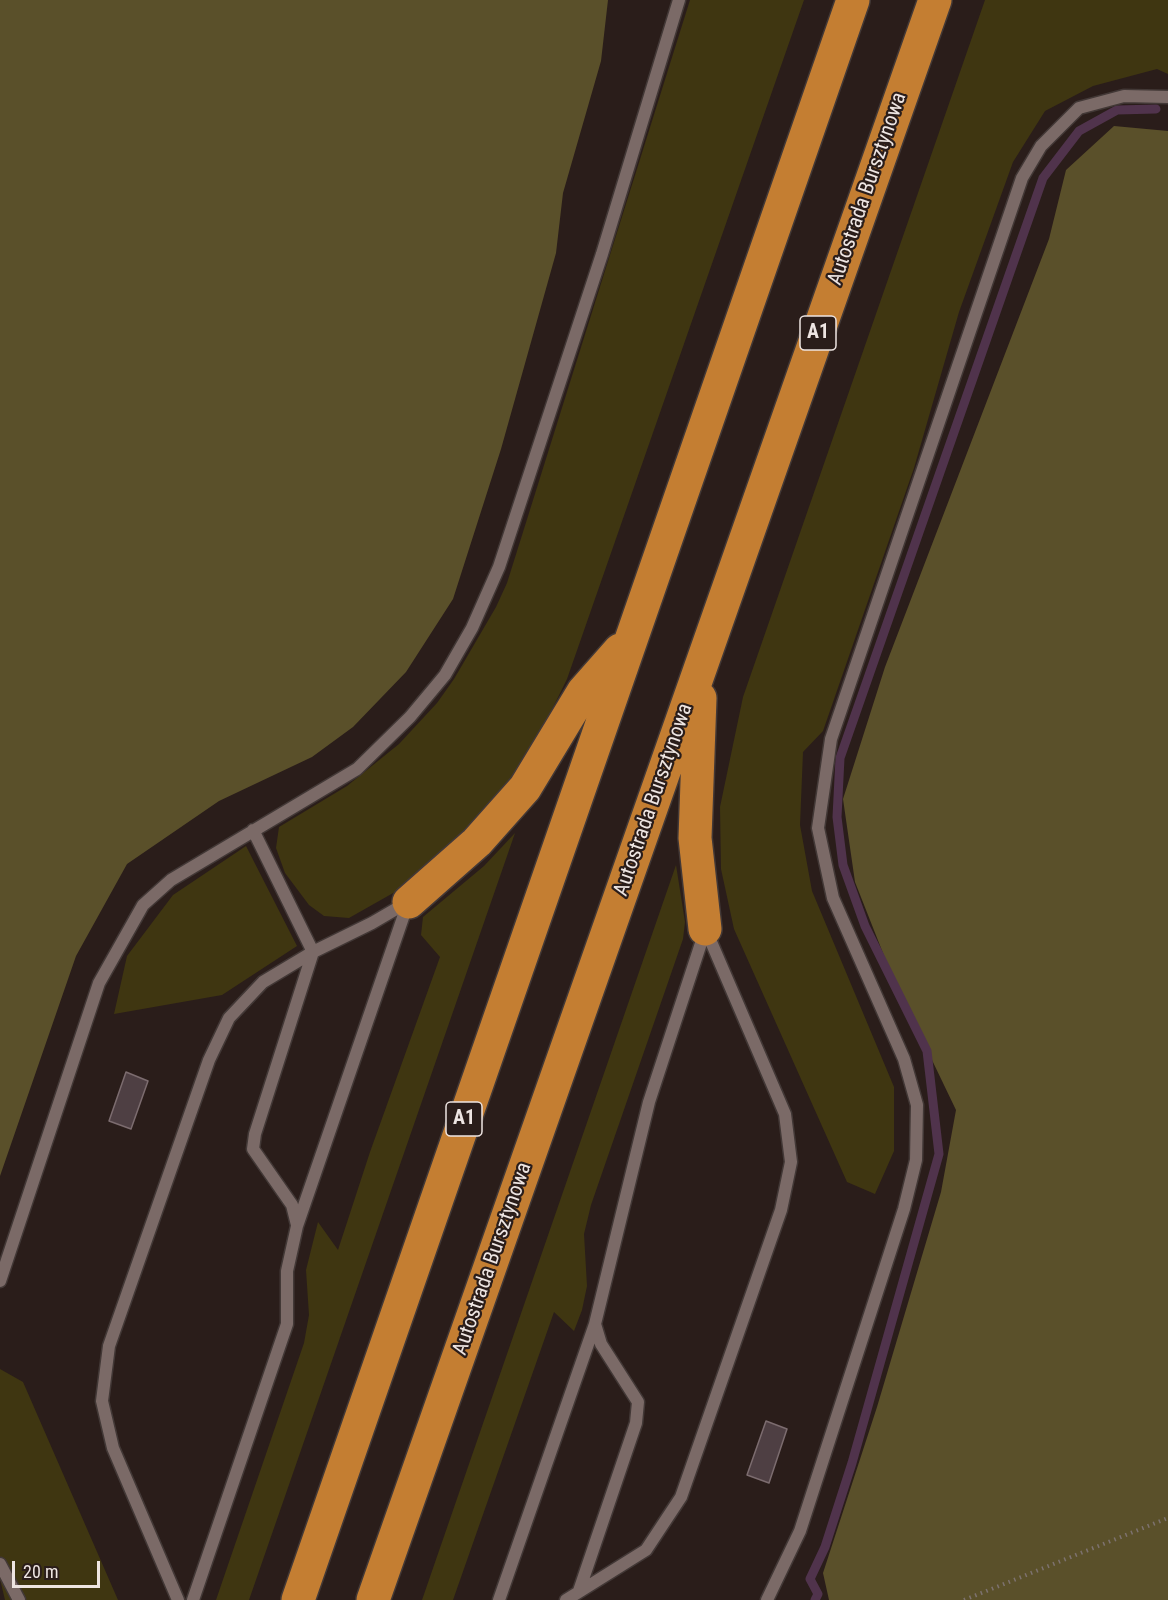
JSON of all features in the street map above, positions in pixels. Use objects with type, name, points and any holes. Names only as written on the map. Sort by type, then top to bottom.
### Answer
[{"type":"highway","name":"A1","points":[[298,1600],[853,0]]},
{"type":"highway","name":"Autostrada Bursztynowa","points":[[373,1600],[934,0]]},
{"type":"highway","points":[[409,902],[477,842],[525,788],[583,692],[631,637]]},
{"type":"highway","points":[[701,667],[695,838],[705,929]]},
{"type":"lane","points":[[0,1281],[99,983],[143,905],[171,880],[253,830],[309,800],[357,769],[410,717],[445,675],[472,628],[499,567],[602,254],[679,0]]},
{"type":"lane","points":[[767,1600],[800,1531],[900,1220],[916,1160],[917,1105],[915,1096],[904,1059],[833,898],[818,828],[831,739],[1022,178],[1041,146],[1079,108],[1124,96],[1168,97]]},
{"type":"lane","points":[[253,830],[313,951],[255,1134],[253,1149],[292,1205],[297,1227]]},
{"type":"lane","points":[[178,1600],[113,1448],[102,1401],[109,1346],[209,1060],[229,1018],[263,982],[313,951],[372,923],[409,902]]},
{"type":"lane","points":[[193,1600],[287,1324],[287,1271],[297,1227],[409,902]]},
{"type":"lane","points":[[499,1600],[595,1324],[649,1102],[705,929]]},
{"type":"lane","points":[[566,1600],[646,1550],[681,1497],[780,1210],[791,1162],[785,1114],[705,929]]},
{"type":"lane","points":[[579,1591],[636,1423],[638,1402],[601,1344],[595,1324]]},
{"type":"lane","points":[[0,1564],[19,1600]]},
{"type":"path","points":[[964,1600],[1168,1518]]},
{"type":"shaded area","points":[[0,0],[608,0],[601,61],[563,193],[556,253],[501,449],[453,599],[406,672],[353,727],[312,757],[219,801],[127,864],[76,956],[0,1176]]},
{"type":"shaded area","points":[[690,0],[804,0],[567,679],[534,746],[494,805],[402,888],[349,918],[324,916],[309,905],[285,873],[276,848],[279,827],[347,786],[399,744],[437,703],[454,679],[496,607],[507,583]]},
{"type":"shaded area","points":[[985,0],[1168,0],[1168,74],[1157,69],[1093,86],[1045,111],[1013,162],[959,312],[914,468],[823,731],[803,752],[800,825],[812,891],[894,1087],[894,1151],[875,1194],[847,1182],[734,929],[721,869],[720,807],[743,697]]},
{"type":"shaded area","points":[[1114,126],[1168,131],[1168,1600],[829,1600],[823,1573],[877,1407],[941,1192],[956,1110],[894,981],[855,882],[843,799],[885,667],[1049,239],[1066,170]]},
{"type":"shaded area","points":[[515,833],[249,1600],[216,1600],[304,1343],[309,1315],[306,1270],[318,1222],[338,1250],[370,1152],[440,957],[421,935],[423,917],[484,866]]},
{"type":"shaded area","points":[[246,846],[297,946],[222,995],[114,1014],[127,956],[173,895]]},
{"type":"shaded area","points":[[676,865],[685,922],[683,939],[591,1205],[584,1234],[587,1286],[582,1310],[574,1331],[554,1312],[453,1600],[422,1600]]},
{"type":"shaded area","points":[[0,1369],[23,1382],[118,1600],[5,1600],[0,1579]]},
{"type":"building","points":[[126,1072],[148,1081],[131,1129],[109,1121]]},
{"type":"building","points":[[766,1421],[787,1429],[769,1483],[747,1475]]},
{"type":"waterway","points":[[815,1600],[818,1594],[810,1579],[825,1547],[852,1463],[939,1154],[927,1051],[865,926],[843,865],[837,817],[840,758],[1043,178],[1079,131],[1117,110],[1156,109]]}]
